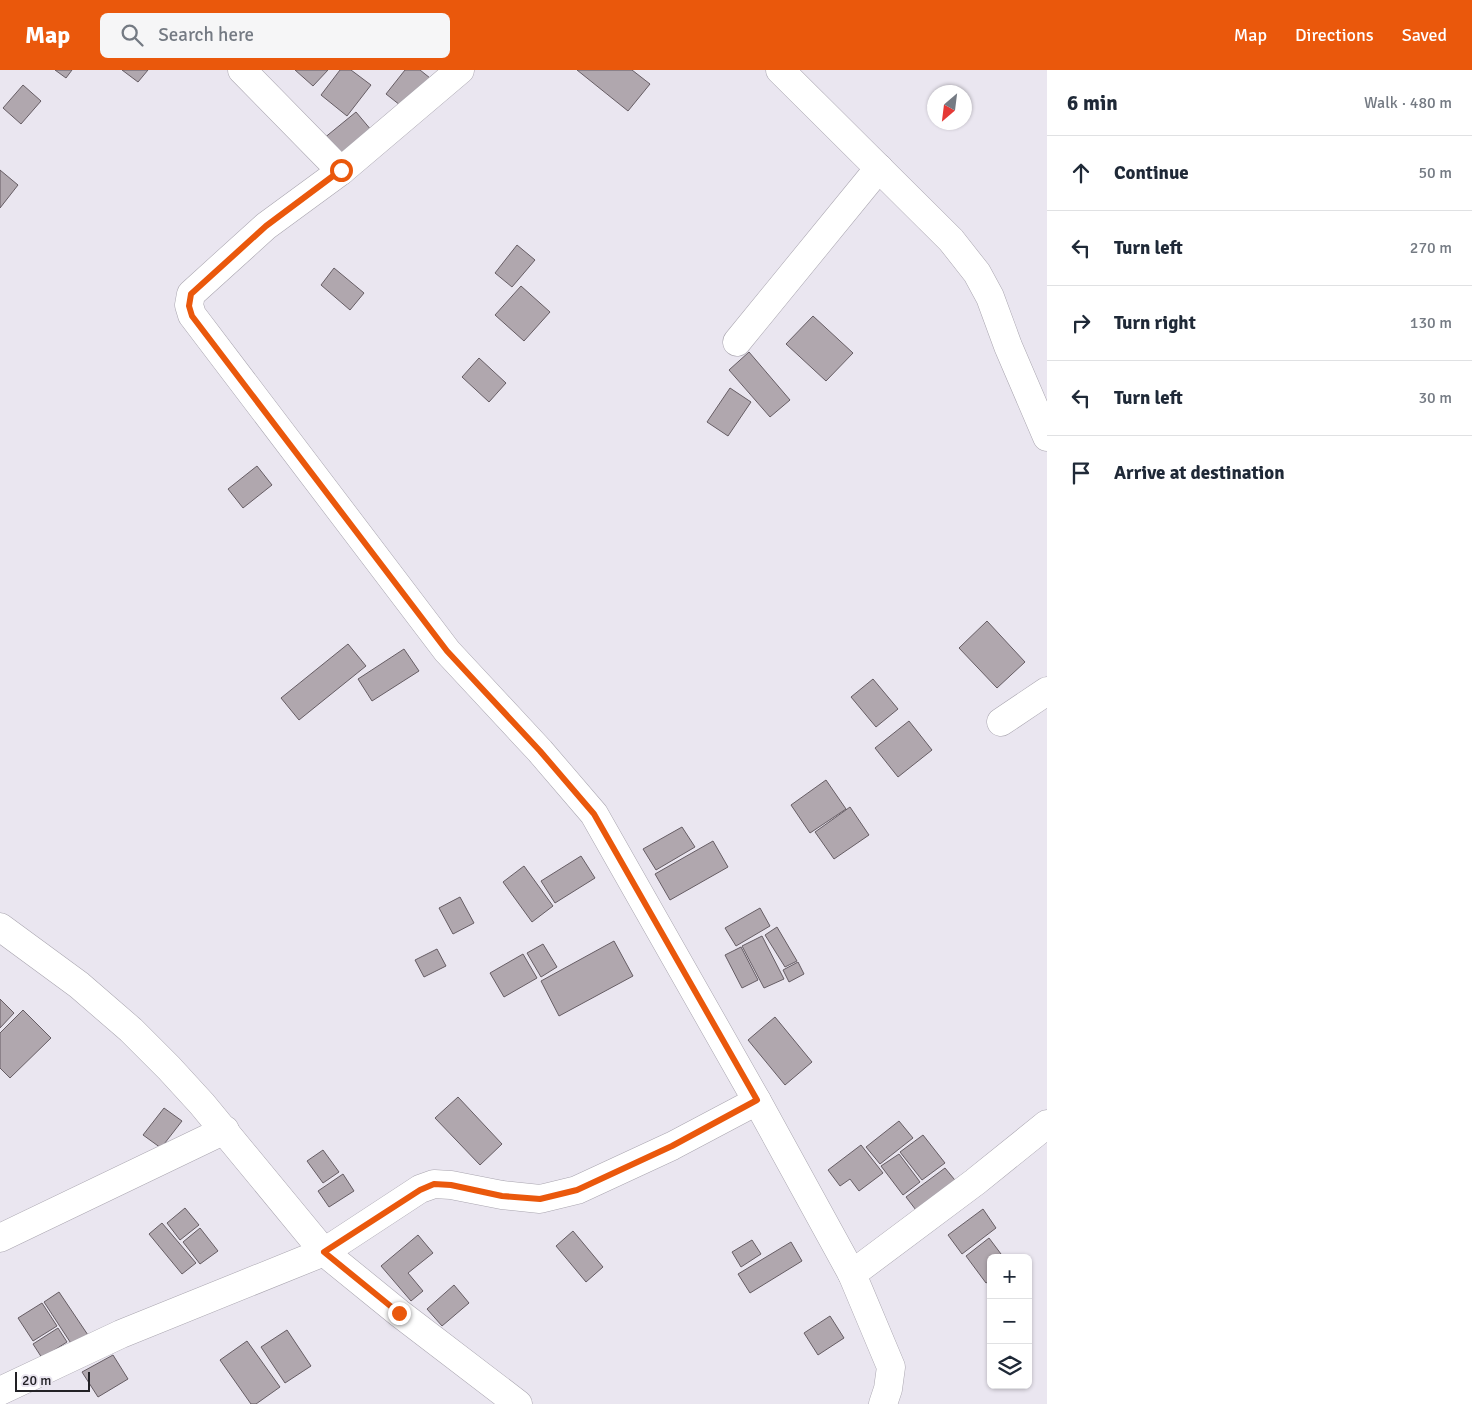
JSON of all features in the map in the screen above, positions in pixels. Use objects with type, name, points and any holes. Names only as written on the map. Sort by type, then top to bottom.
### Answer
[{"type":"street","points":[[242,70],[341,170]]},
{"type":"street","points":[[460,70],[341,170],[266,226],[191,294],[189,306],[192,316],[447,651],[540,751],[594,814],[757,1100],[852,1274],[891,1367],[888,1389],[882,1404]]},
{"type":"street","points":[[780,70],[952,240],[977,273],[990,297],[1008,346],[1047,437]]},
{"type":"street","points":[[737,342],[879,168]]},
{"type":"street","points":[[1001,722],[1047,691]]},
{"type":"street","points":[[0,926],[79,986],[131,1030],[196,1096],[324,1252],[399,1313],[518,1404]]},
{"type":"street","points":[[0,1391],[121,1334],[324,1252],[420,1190],[434,1184],[451,1185],[502,1196],[540,1199],[577,1190],[672,1146],[757,1100]]},
{"type":"street","points":[[852,1274],[975,1182],[1047,1124]]},
{"type":"street","points":[[0,1238],[225,1130]]},
{"type":"building","points":[[55,70],[72,70],[66,78]]},
{"type":"building","points":[[122,70],[148,70],[138,82]]},
{"type":"building","points":[[295,70],[328,70],[313,86]]},
{"type":"building","points":[[340,70],[351,70],[371,85],[347,116],[321,95]]},
{"type":"building","points":[[405,70],[420,70],[430,78],[405,109],[386,94]]},
{"type":"building","points":[[577,70],[632,70],[650,84],[628,111]]},
{"type":"building","points":[[23,85],[41,101],[21,124],[3,108]]},
{"type":"building","points":[[356,112],[377,137],[345,164],[323,139]]},
{"type":"building","points":[[0,170],[18,185],[0,208]]},
{"type":"building","points":[[517,245],[535,260],[512,287],[495,273]]},
{"type":"building","points":[[334,268],[364,293],[350,310],[321,285]]},
{"type":"building","points":[[521,286],[550,312],[524,341],[495,315]]},
{"type":"building","points":[[813,316],[853,353],[826,381],[786,344]]},
{"type":"building","points":[[749,352],[790,400],[770,417],[729,370]]},
{"type":"building","points":[[479,358],[506,383],[489,402],[462,377]]},
{"type":"building","points":[[730,388],[751,402],[728,436],[707,422]]},
{"type":"building","points":[[257,466],[272,485],[243,508],[228,489]]},
{"type":"building","points":[[987,621],[1025,662],[997,688],[959,648]]},
{"type":"building","points":[[348,644],[366,666],[299,720],[281,698]]},
{"type":"building","points":[[404,649],[419,671],[372,701],[358,679]]},
{"type":"building","points":[[873,679],[898,709],[876,727],[851,697]]},
{"type":"building","points":[[909,721],[932,750],[898,777],[875,748]]},
{"type":"building","points":[[826,780],[846,809],[810,833],[791,805]]},
{"type":"building","points":[[850,807],[869,835],[834,859],[815,832]]},
{"type":"building","points":[[682,827],[695,847],[656,870],[643,849]]},
{"type":"building","points":[[713,841],[728,867],[670,900],[655,874]]},
{"type":"building","points":[[581,856],[595,878],[555,903],[541,881]]},
{"type":"building","points":[[524,866],[553,906],[532,922],[503,882]]},
{"type":"building","points":[[460,897],[474,923],[453,934],[439,908]]},
{"type":"building","points":[[760,908],[770,926],[736,946],[725,928]]},
{"type":"building","points":[[777,927],[797,961],[785,967],[765,935]]},
{"type":"building","points":[[762,936],[784,979],[764,988],[742,946]]},
{"type":"building","points":[[614,941],[633,976],[559,1016],[541,981]]},
{"type":"building","points":[[543,944],[557,967],[541,977],[527,953]]},
{"type":"building","points":[[741,947],[758,980],[742,988],[725,955]]},
{"type":"building","points":[[437,949],[446,966],[424,977],[415,960]]},
{"type":"building","points":[[523,954],[537,978],[504,997],[490,973]]},
{"type":"building","points":[[798,962],[804,974],[789,982],[783,970]]},
{"type":"building","points":[[0,999],[14,1013],[0,1028]]},
{"type":"building","points":[[23,1010],[51,1038],[10,1078],[0,1068],[0,1033]]},
{"type":"building","points":[[775,1017],[812,1062],[785,1085],[748,1040]]},
{"type":"building","points":[[458,1097],[502,1144],[480,1165],[435,1118]]},
{"type":"building","points":[[164,1108],[182,1121],[161,1148],[143,1135]]},
{"type":"building","points":[[899,1121],[913,1138],[880,1164],[866,1147]]},
{"type":"building","points":[[923,1135],[945,1163],[922,1180],[900,1152]]},
{"type":"building","points":[[861,1145],[883,1173],[859,1191],[850,1179],[840,1186],[828,1170]]},
{"type":"building","points":[[323,1150],[339,1172],[323,1183],[307,1161]]},
{"type":"building","points":[[899,1154],[920,1182],[903,1195],[881,1166]]},
{"type":"building","points":[[945,1168],[959,1185],[919,1214],[906,1197]]},
{"type":"building","points":[[343,1174],[354,1191],[329,1207],[318,1191]]},
{"type":"building","points":[[185,1208],[199,1225],[180,1240],[167,1223]]},
{"type":"building","points":[[983,1209],[996,1228],[962,1254],[948,1235]]},
{"type":"building","points":[[162,1223],[196,1263],[182,1274],[149,1234]]},
{"type":"building","points":[[200,1228],[218,1251],[200,1264],[183,1242]]},
{"type":"building","points":[[573,1231],[603,1267],[586,1282],[556,1246]]},
{"type":"building","points":[[418,1235],[433,1253],[408,1273],[423,1291],[411,1301],[381,1266]]},
{"type":"building","points":[[989,1238],[1001,1254],[987,1254],[986,1283],[966,1256]]},
{"type":"building","points":[[752,1240],[761,1254],[741,1267],[732,1252]]},
{"type":"building","points":[[791,1242],[802,1261],[750,1293],[738,1274]]},
{"type":"building","points":[[454,1285],[469,1303],[442,1326],[427,1309]]},
{"type":"building","points":[[59,1292],[92,1341],[76,1351],[44,1302]]},
{"type":"building","points":[[42,1303],[57,1326],[33,1341],[18,1318]]},
{"type":"building","points":[[830,1316],[844,1338],[818,1355],[804,1333]]},
{"type":"building","points":[[58,1328],[67,1342],[42,1358],[33,1344]]},
{"type":"building","points":[[287,1330],[311,1366],[285,1383],[261,1347]]},
{"type":"building","points":[[247,1341],[280,1387],[256,1404],[251,1404],[220,1360]]},
{"type":"building","points":[[113,1355],[128,1379],[98,1397],[82,1372]]},
{"type":"route","points":[[341,170],[266,226],[191,294],[189,306],[192,316],[447,651],[540,751],[594,814],[757,1100],[672,1146],[577,1190],[540,1199],[502,1196],[451,1185],[434,1184],[420,1190],[324,1252],[399,1313]]}]
